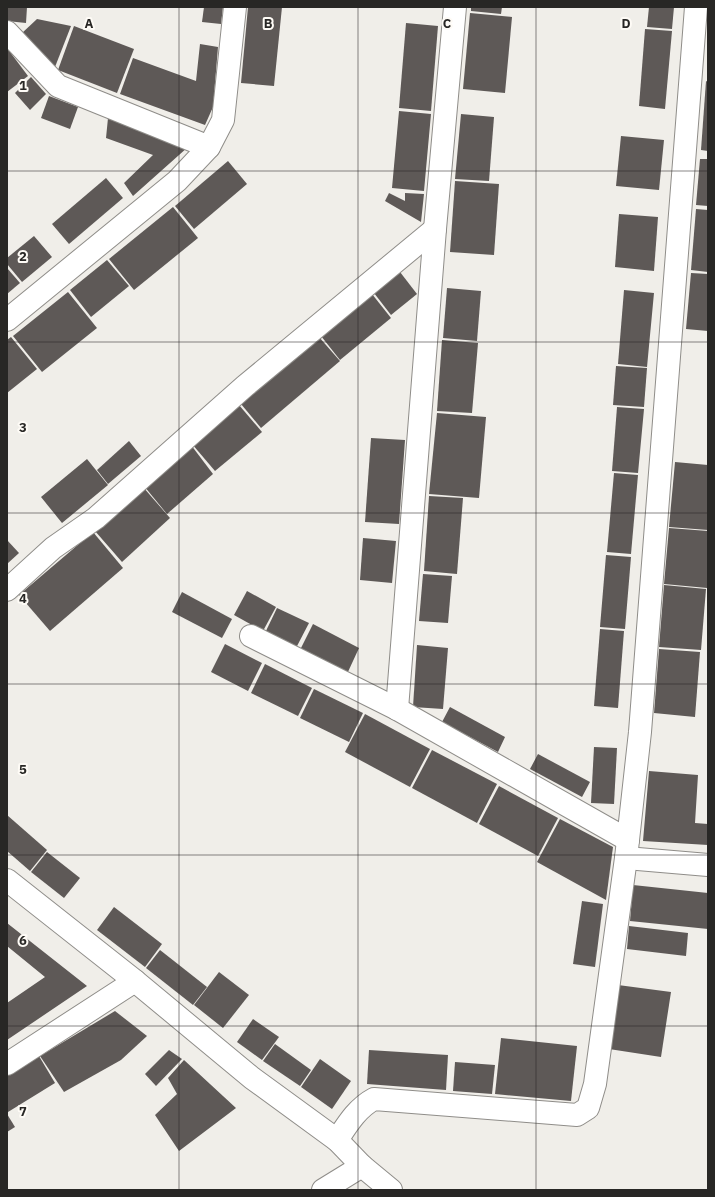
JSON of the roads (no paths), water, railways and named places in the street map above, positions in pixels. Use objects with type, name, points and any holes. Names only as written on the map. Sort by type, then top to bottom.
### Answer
[{"type":"street","points":[[7,320],[177,181],[209,147],[223,120],[235,7]]},
{"type":"street","points":[[397,709],[435,229],[455,7]]},
{"type":"street","points":[[337,1140],[364,1104],[374,1099],[577,1115],[588,1108],[595,1084],[627,849],[640,732],[696,7]]},
{"type":"street","points":[[7,32],[58,86],[209,147]]},
{"type":"street","points":[[7,590],[53,548],[96,518],[245,386],[435,229]]},
{"type":"street","points":[[251,636],[397,709],[627,849],[708,865]]},
{"type":"street","points":[[7,880],[135,981],[252,1078],[337,1140],[362,1166],[391,1190]]},
{"type":"street","points":[[7,1064],[135,981]]},
{"type":"street","points":[[323,1190],[362,1166]]}]
